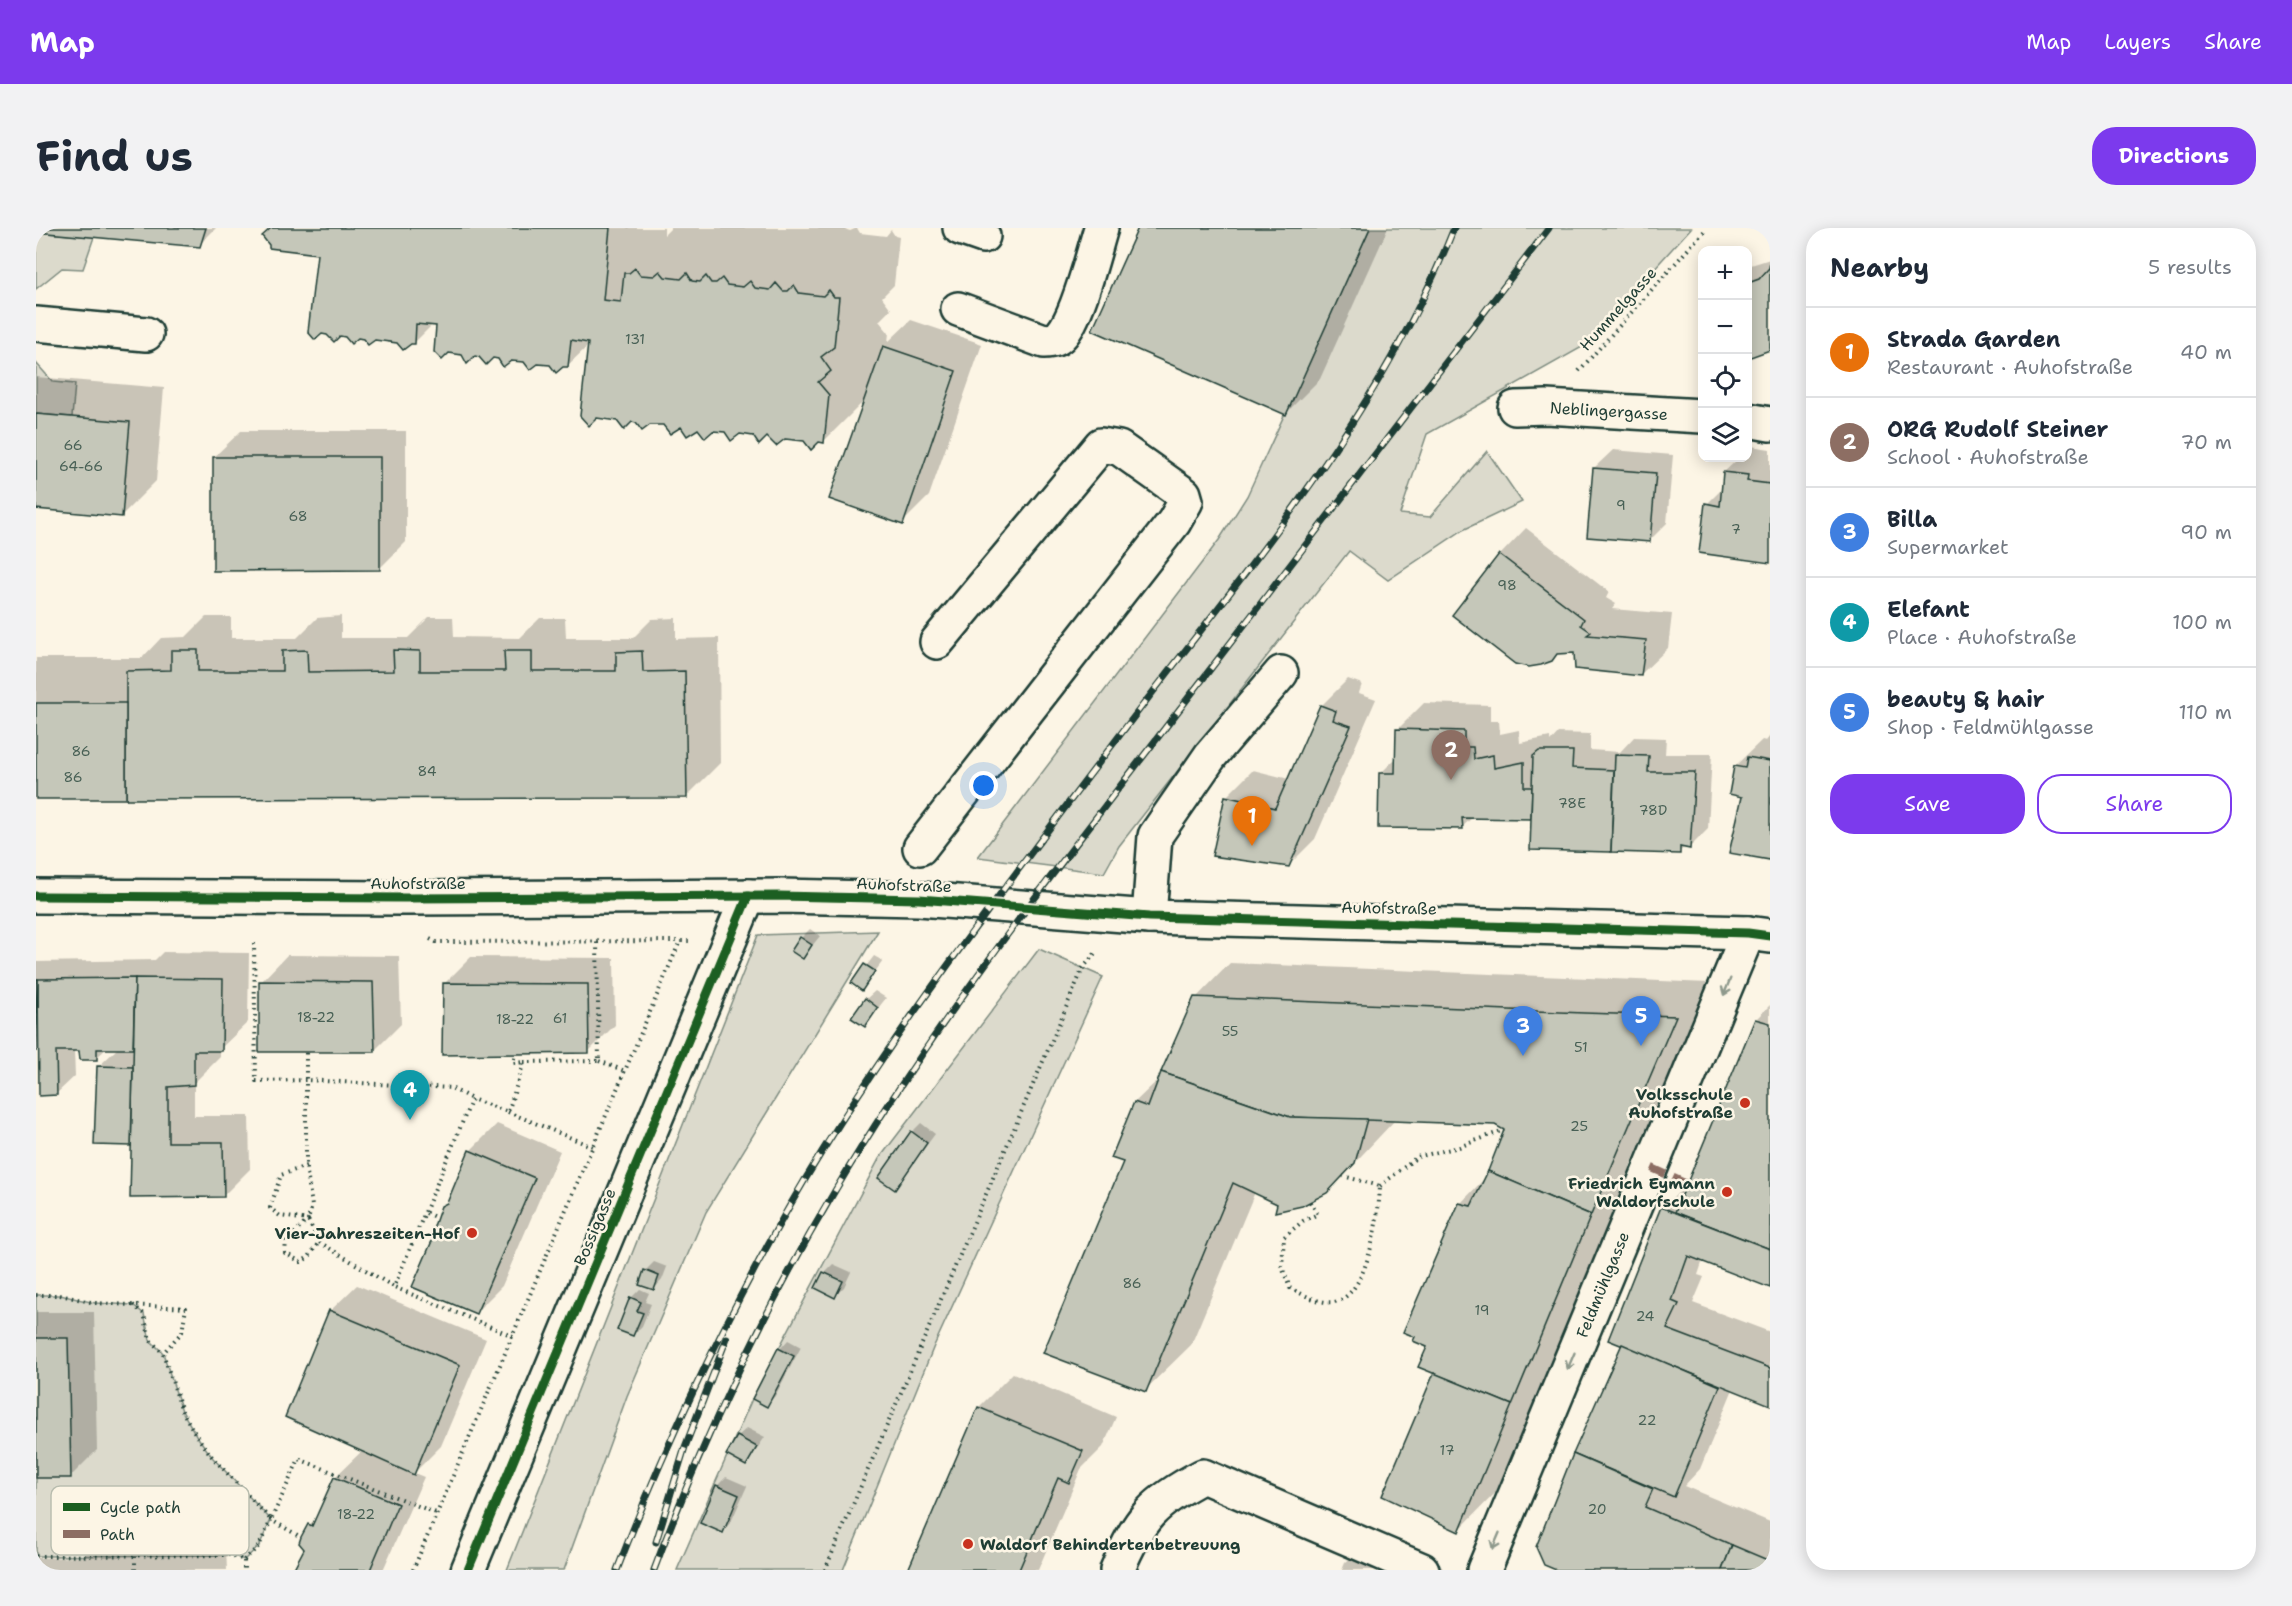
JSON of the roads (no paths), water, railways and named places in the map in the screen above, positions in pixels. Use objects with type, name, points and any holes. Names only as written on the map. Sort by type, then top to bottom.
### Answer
[{"type":"street","points":[[958,309],[1044,341],[1056,339],[1062,335],[1072,316],[1101,228]]},
{"type":"street","points":[[36,324],[146,334]]},
{"type":"street","name":"Neblingergasse","points":[[1531,407],[1698,416]]},
{"type":"street","points":[[1752,421],[1770,424]]},
{"type":"street","points":[[920,848],[1174,522],[1186,501],[1184,494],[1119,448],[1101,445],[937,642]]},
{"type":"street","points":[[1138,916],[1155,836],[1211,755],[1281,673]]},
{"type":"street","name":"Auhofstraße","points":[[36,896],[748,896],[920,899],[1138,916],[1759,934]]},
{"type":"street","name":"Bossigasse","points":[[468,1570],[748,896]]},
{"type":"street","name":"Feldmühlgasse","points":[[1484,1570],[1759,934]]},
{"type":"street","points":[[1117,1570],[1135,1531],[1149,1511],[1172,1492],[1203,1476],[1422,1570]]},
{"type":"railway","points":[[617,1570],[652,1483],[711,1355],[753,1271],[812,1167],[933,985],[1107,752],[1252,565],[1343,437],[1385,370],[1422,300],[1454,228]]},
{"type":"railway","points":[[654,1570],[714,1423],[784,1281],[836,1189],[913,1067],[1040,891],[1549,228]]},
{"type":"railway","points":[[656,1542],[685,1447],[727,1338]]},
{"type":"place","name":"ORG Rudolf Steiner","points":[[1451,780]]},
{"type":"place","name":"Strada Garden","points":[[1252,846]]},
{"type":"place","name":"beauty & hair","points":[[1641,1046]]},
{"type":"place","name":"Billa","points":[[1523,1056]]},
{"type":"place","name":"Volksschule Auhofstraße","points":[[1745,1103]]},
{"type":"place","name":"Elefant","points":[[410,1120]]},
{"type":"place","name":"Friedrich Eymann Waldorfschule","points":[[1727,1192]]},
{"type":"place","name":"Vier-Jahreszeiten-Hof","points":[[472,1233]]},
{"type":"place","name":"Waldorf Behindertenbetreuung","points":[[968,1544]]}]
